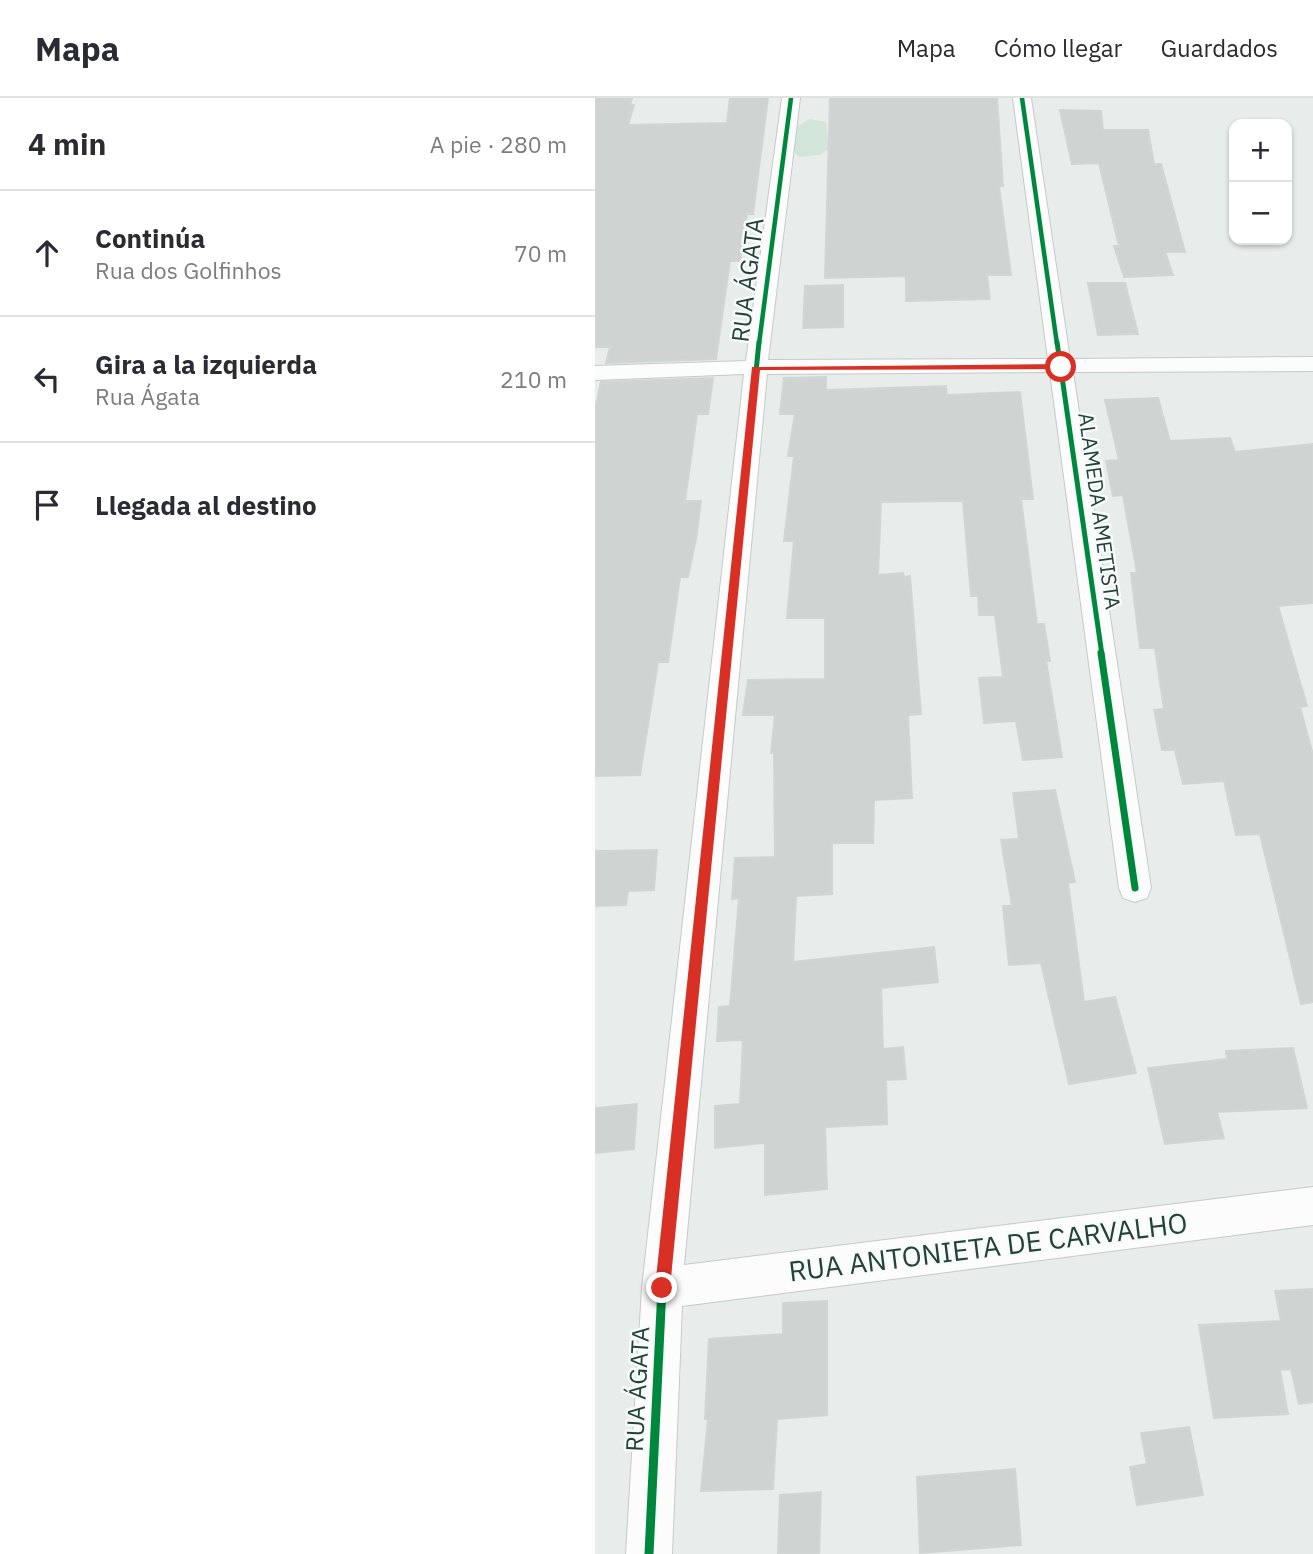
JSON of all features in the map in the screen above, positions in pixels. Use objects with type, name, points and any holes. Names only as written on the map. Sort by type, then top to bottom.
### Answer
[{"type":"street","name":"RUA ÁGATA","points":[[649,1554],[662,1288],[756,367],[791,98]]},
{"type":"street","name":"ALAMEDA AMETISTA","points":[[1021,98],[1135,888]]},
{"type":"street","points":[[595,373],[756,367],[1313,364]]},
{"type":"street","name":"RUA ANTONIETA DE CARVALHO","points":[[662,1288],[1313,1206]]},
{"type":"green space","points":[[810,119],[826,122],[829,149],[819,155],[800,157],[789,149],[790,130]]},
{"type":"building","points":[[595,98],[632,98],[630,105],[634,105],[628,125],[727,123],[730,98],[768,98],[753,214],[747,214],[740,261],[730,261],[716,359],[606,363],[610,347],[595,347]]},
{"type":"building","points":[[830,98],[997,98],[1003,186],[999,186],[1011,275],[987,275],[990,299],[906,301],[906,276],[825,278]]},
{"type":"building","points":[[1060,110],[1101,111],[1103,130],[1148,130],[1154,164],[1161,164],[1185,252],[1165,252],[1173,275],[1124,277],[1114,246],[1119,246],[1099,163],[1072,164]]},
{"type":"building","points":[[1088,283],[1125,283],[1138,334],[1098,335]]},
{"type":"building","points":[[843,285],[843,327],[803,328],[805,286]]},
{"type":"building","points":[[826,377],[826,390],[946,386],[947,395],[1020,392],[1033,499],[1021,499],[1037,624],[1044,624],[1050,661],[1046,661],[1062,757],[1023,760],[1016,721],[984,723],[979,678],[1003,677],[995,615],[979,615],[978,596],[971,596],[963,501],[881,502],[878,575],[903,573],[904,577],[910,576],[921,714],[908,715],[912,798],[874,800],[873,843],[832,843],[832,894],[796,896],[793,962],[934,947],[938,982],[881,988],[883,1049],[903,1047],[906,1079],[886,1080],[887,1124],[825,1127],[827,1189],[765,1195],[765,1143],[715,1148],[715,1106],[740,1104],[743,1040],[717,1041],[719,1007],[730,1006],[739,898],[732,899],[735,858],[775,857],[774,753],[771,753],[775,715],[743,715],[748,680],[825,679],[825,618],[787,618],[794,541],[784,541],[794,456],[788,456],[795,414],[780,414],[784,378]]},
{"type":"building","points":[[713,378],[708,414],[697,414],[685,501],[701,501],[696,539],[688,577],[680,577],[668,662],[658,662],[640,775],[595,776],[595,410],[601,382]]},
{"type":"building","points":[[1158,398],[1170,441],[1230,438],[1235,452],[1313,444],[1313,603],[1278,606],[1307,706],[1300,707],[1313,755],[1313,1002],[1301,1004],[1260,834],[1236,835],[1224,781],[1183,784],[1175,750],[1162,750],[1154,710],[1164,709],[1155,648],[1140,648],[1131,573],[1137,573],[1123,495],[1113,496],[1106,461],[1119,460],[1105,400]]},
{"type":"building","points":[[1055,790],[1075,882],[1068,883],[1084,1002],[1115,997],[1136,1073],[1069,1084],[1041,963],[1009,965],[1003,906],[1012,906],[1001,840],[1019,839],[1013,793]]},
{"type":"building","points":[[657,850],[654,890],[628,891],[626,905],[595,906],[595,851]]},
{"type":"building","points":[[1293,1048],[1307,1108],[1217,1112],[1224,1138],[1165,1144],[1148,1068],[1227,1059],[1226,1051]]},
{"type":"building","points":[[637,1104],[634,1149],[595,1153],[595,1108]]},
{"type":"building","points":[[1313,1289],[1313,1402],[1299,1404],[1291,1369],[1280,1370],[1288,1414],[1214,1418],[1199,1325],[1281,1321],[1275,1291]]},
{"type":"building","points":[[827,1301],[827,1415],[777,1419],[773,1489],[701,1491],[708,1419],[705,1419],[709,1339],[783,1334],[783,1303]]},
{"type":"building","points":[[1189,1427],[1203,1495],[1137,1505],[1130,1467],[1147,1464],[1141,1433]]},
{"type":"building","points":[[1015,1469],[1021,1545],[920,1553],[917,1477]]},
{"type":"building","points":[[821,1492],[819,1554],[778,1554],[780,1495]]},
{"type":"cycle path","points":[[649,1554],[662,1288],[756,367],[791,98]]},
{"type":"cycle path","points":[[1022,98],[1135,888]]},
{"type":"route","points":[[662,1288],[756,367],[1061,367]]}]
